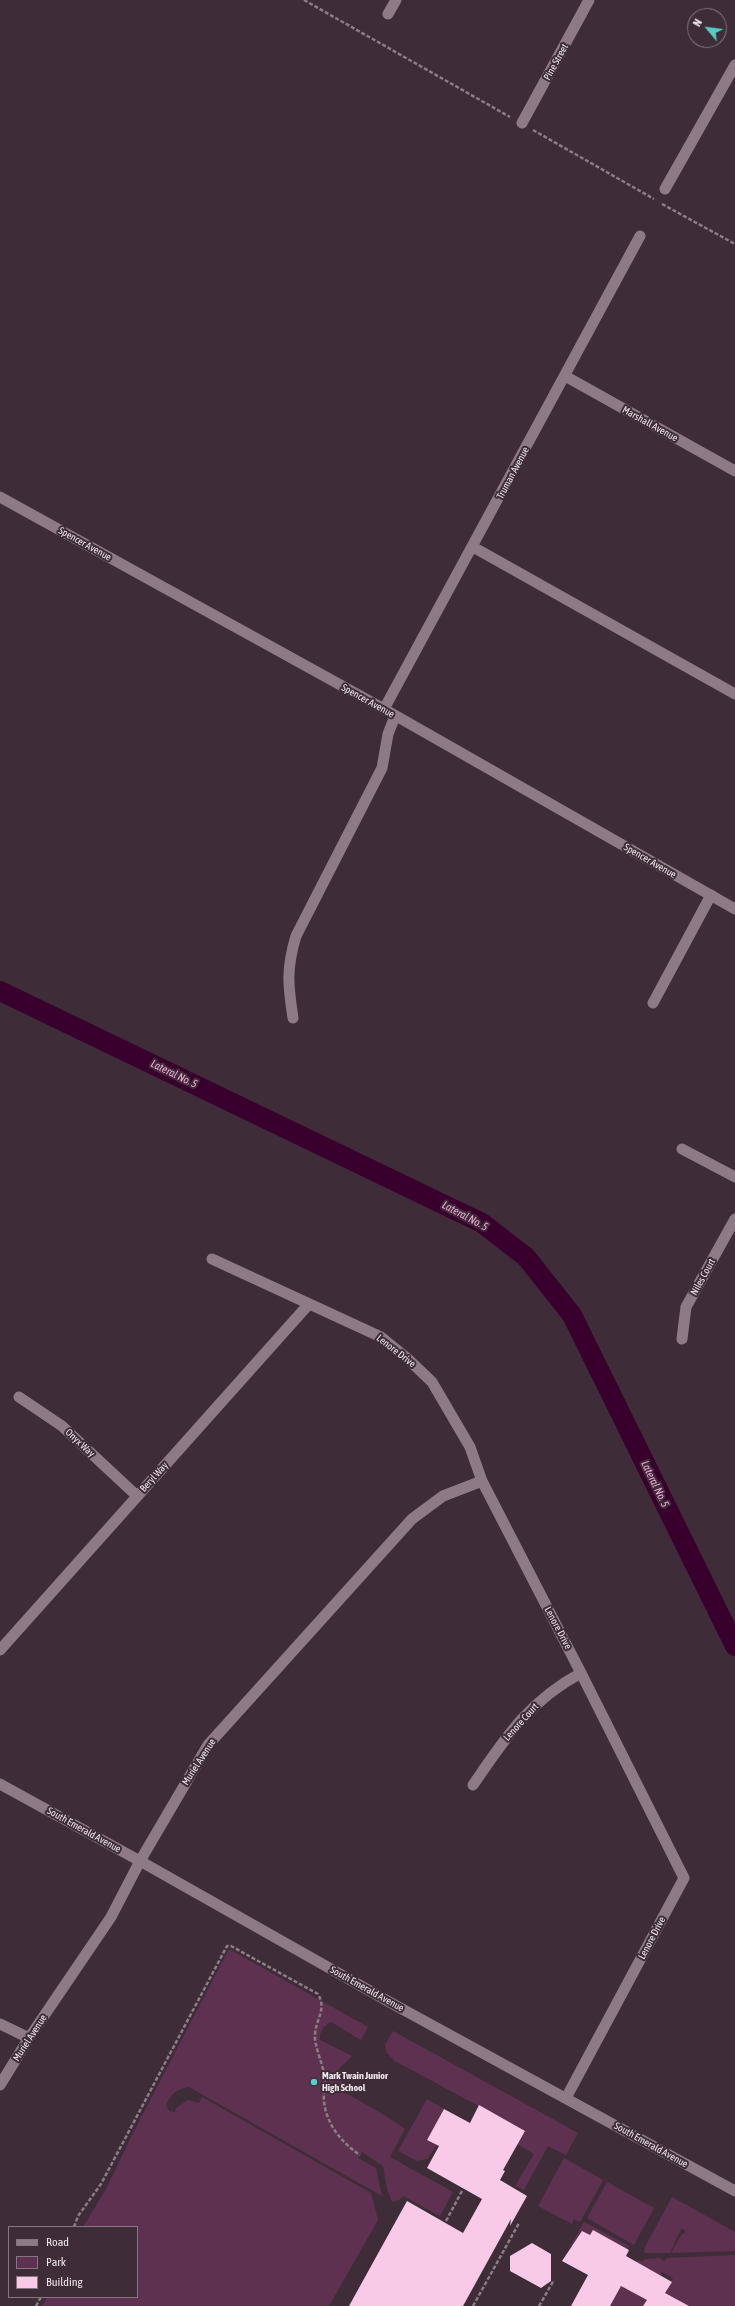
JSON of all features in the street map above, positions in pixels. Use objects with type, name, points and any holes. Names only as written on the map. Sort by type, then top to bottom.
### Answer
[{"type":"street","points":[[388,14],[396,0]]},
{"type":"street","name":"Pine Street","points":[[522,123],[589,0]]},
{"type":"street","points":[[665,189],[735,64]]},
{"type":"street","name":"Truman Avenue","points":[[384,709],[640,236]]},
{"type":"street","name":"Marshall Avenue","points":[[565,376],[735,471]]},
{"type":"street","name":"Spencer Avenue","points":[[0,497],[384,709],[735,909]]},
{"type":"street","points":[[473,547],[735,694]]},
{"type":"street","points":[[293,1018],[288,981],[288,966],[296,936],[382,768],[388,734],[395,716]]},
{"type":"street","points":[[653,1003],[711,895]]},
{"type":"street","points":[[682,1149],[735,1177]]},
{"type":"street","name":"Niles Court","points":[[682,1339],[686,1307],[735,1219]]},
{"type":"street","name":"Lenore Drive","points":[[212,1259],[308,1305],[381,1337],[408,1359],[427,1378],[470,1447],[482,1481],[582,1673],[684,1878],[566,2098]]},
{"type":"street","name":"Beryl Way","points":[[0,1650],[308,1305]]},
{"type":"street","name":"Onyx Way","points":[[19,1397],[62,1426],[137,1496]]},
{"type":"street","name":"Muriel Avenue","points":[[0,2085],[29,2038],[111,1917],[140,1861],[208,1745],[412,1519],[444,1496],[482,1481]]},
{"type":"street","name":"Lenore Court","points":[[473,1785],[504,1740],[530,1709],[559,1685],[582,1673]]},
{"type":"street","name":"South Emerald Avenue","points":[[0,1784],[393,2004],[735,2191]]},
{"type":"street","points":[[0,2024],[29,2038]]},
{"type":"path","points":[[74,2226],[78,2216],[102,2184],[227,1946],[231,1946],[318,1994],[322,2001],[322,2012],[315,2035],[324,2077],[324,2102],[332,2127],[345,2144],[360,2155]]},
{"type":"path","points":[[446,2221],[462,2191]]},
{"type":"path","points":[[473,2306],[519,2223]]},
{"type":"path","points":[[539,2306],[554,2280]]},
{"type":"green space","points":[[229,1949],[368,2027],[361,2040],[331,2022],[321,2031],[320,2040],[352,2056],[336,2072],[343,2079],[338,2089],[381,2113],[405,2129],[390,2157],[453,2192],[440,2216],[403,2196],[399,2200],[392,2202],[387,2189],[383,2166],[362,2152],[358,2158],[376,2168],[382,2196],[189,2087],[185,2088],[178,2090],[170,2097],[166,2105],[169,2111],[175,2112],[176,2108],[188,2100],[199,2103],[202,2097],[371,2193],[378,2220],[329,2306],[42,2306],[47,2298],[138,2298],[138,2226],[84,2226],[106,2189],[132,2135]]},
{"type":"green space","points":[[393,2031],[578,2133],[566,2155],[548,2146],[524,2190],[515,2186],[534,2154],[517,2144],[525,2131],[395,2061],[387,2053],[385,2045]]},
{"type":"green space","points":[[427,2099],[444,2109],[427,2140],[437,2145],[427,2159],[417,2161],[398,2151]]},
{"type":"green space","points":[[564,2158],[603,2180],[580,2222],[574,2219],[572,2224],[538,2206]]},
{"type":"green space","points":[[607,2182],[654,2208],[634,2245],[587,2218]]},
{"type":"green space","points":[[672,2197],[735,2232],[735,2251],[671,2253],[681,2235],[685,2233],[685,2230],[681,2229],[670,2253],[644,2253],[645,2247]]},
{"type":"green space","points":[[584,2222],[629,2246],[627,2249],[593,2230],[590,2235],[582,2231],[573,2247],[571,2245]]},
{"type":"green space","points":[[735,2255],[735,2306],[689,2306],[663,2297],[673,2278],[662,2272],[660,2276],[636,2262],[638,2260],[642,2262],[645,2259],[660,2258],[664,2262],[667,2258]]},
{"type":"green space","points":[[621,2286],[647,2300],[643,2306],[610,2306]]},
{"type":"building","points":[[479,2105],[525,2131],[503,2170],[505,2171],[500,2180],[527,2196],[510,2226],[511,2219],[463,2306],[349,2306],[407,2201],[463,2233],[482,2199],[427,2168],[439,2146],[427,2140],[444,2109],[470,2123]]},
{"type":"building","points":[[593,2230],[629,2250],[626,2256],[672,2282],[665,2293],[689,2306],[643,2306],[647,2300],[621,2286],[610,2306],[571,2306],[588,2275],[562,2261],[582,2231],[590,2235]]},
{"type":"building","points":[[532,2243],[551,2254],[551,2281],[541,2288],[510,2271],[510,2256]]},
{"type":"waterway","name":"Lateral No. 5","points":[[0,991],[482,1223],[526,1257],[572,1315],[735,1646]]},
{"type":"place","name":"Mark Twain Junior High School","points":[[314,2082]]}]
